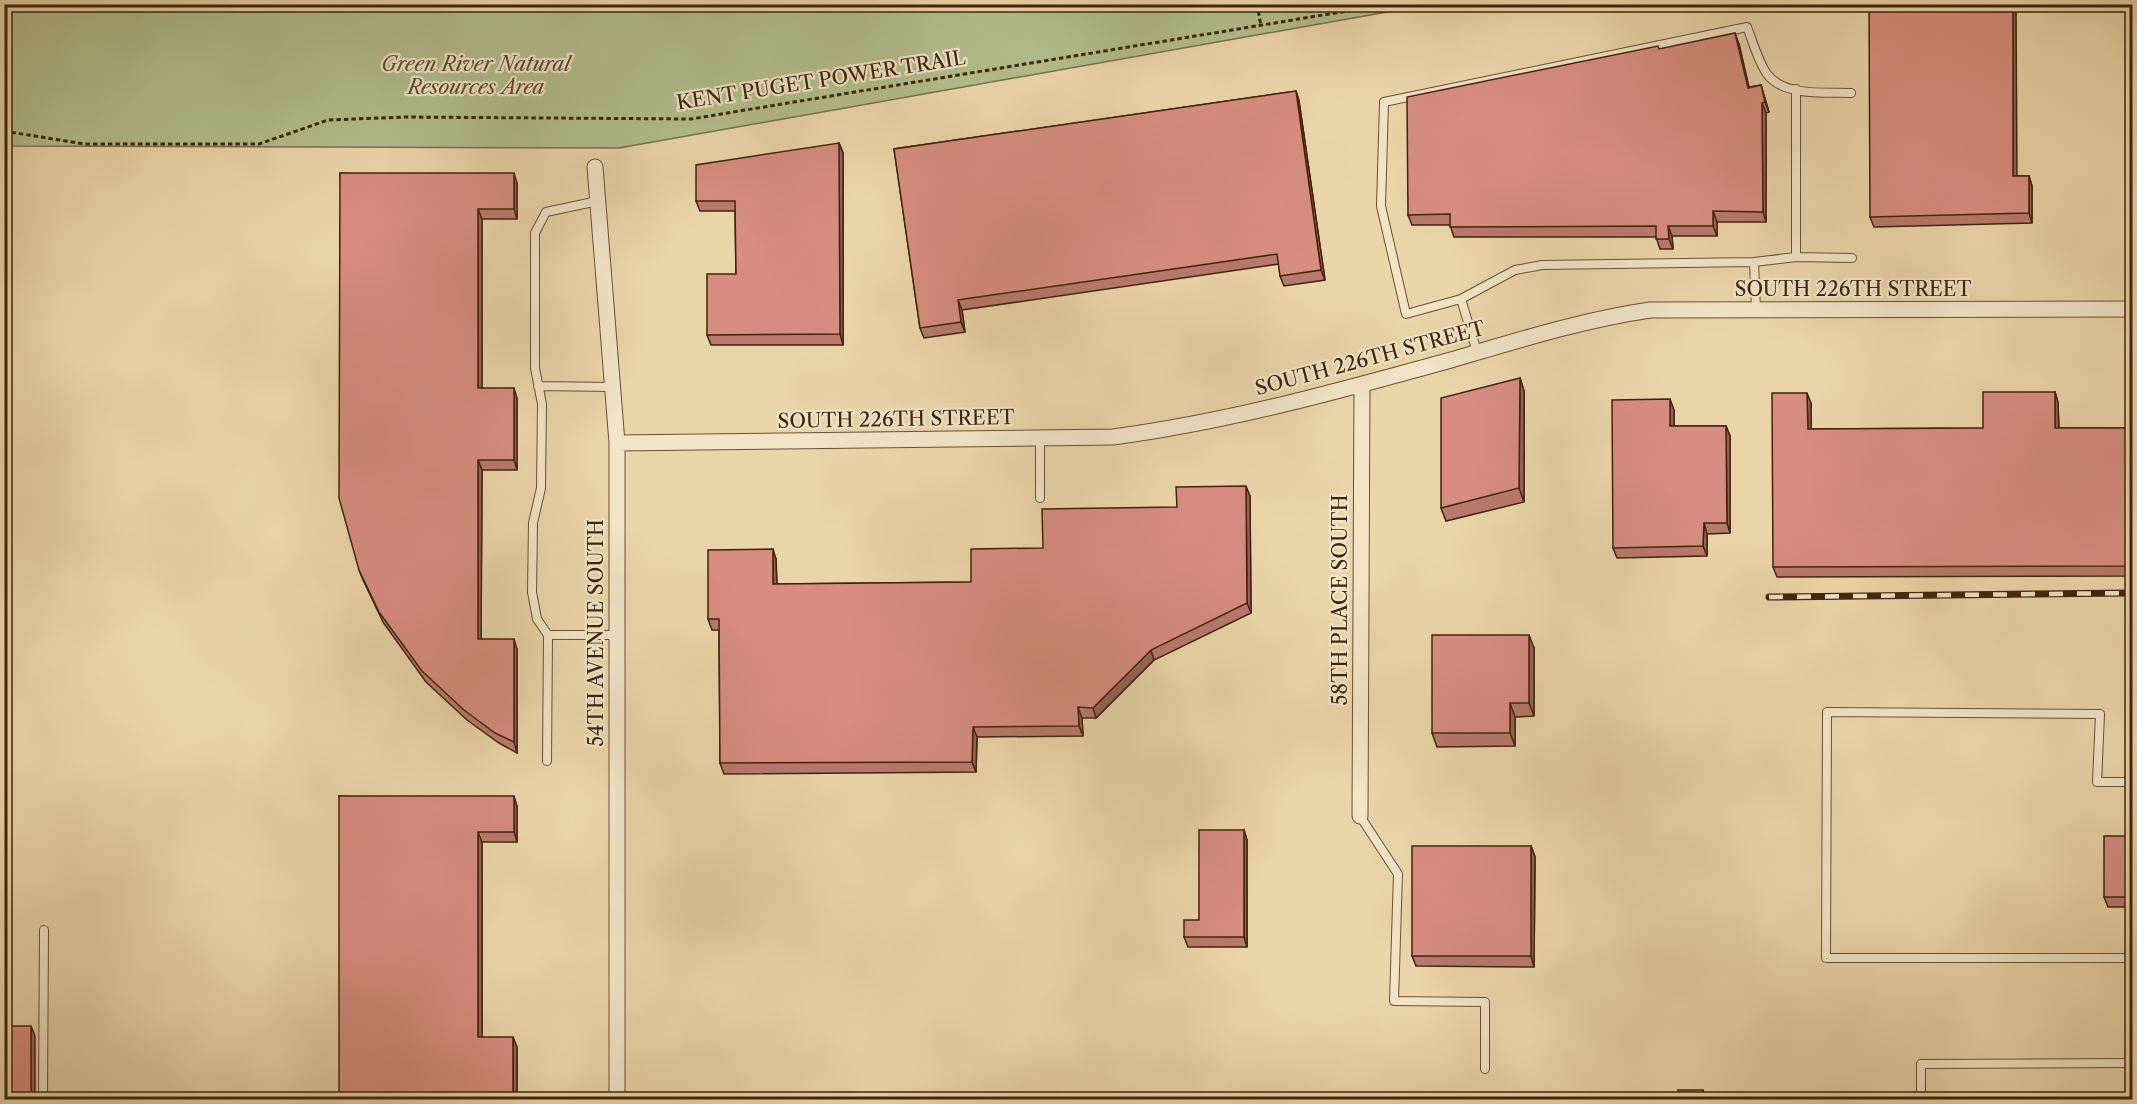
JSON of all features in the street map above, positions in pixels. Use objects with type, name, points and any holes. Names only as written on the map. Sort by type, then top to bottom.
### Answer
[{"type":"street","name":"54TH AVENUE SOUTH","points":[[596,167],[617,443],[617,1100]]},
{"type":"street","name":"SOUTH 226TH STREET","points":[[617,443],[1113,437],[1177,429],[1362,384],[1604,317],[1650,310],[2133,309]]},
{"type":"street","name":"58TH PLACE SOUTH","points":[[1360,816],[1362,384]]},
{"type":"lane","points":[[1851,93],[1796,89],[1778,84],[1768,75],[1747,27],[1384,102],[1381,206],[1406,314],[1461,299],[1515,270],[1542,265],[1754,262],[1796,256],[1852,258]]},
{"type":"lane","points":[[1796,89],[1796,256]]},
{"type":"lane","points":[[548,760],[548,635],[537,619],[532,592],[533,523],[541,488],[542,404],[535,368],[535,233],[546,212],[598,201]]},
{"type":"lane","points":[[1754,262],[1756,310]]},
{"type":"lane","points":[[1461,299],[1477,352]]},
{"type":"lane","points":[[538,386],[613,387]]},
{"type":"lane","points":[[1040,438],[1040,498]]},
{"type":"lane","points":[[548,635],[617,635]]},
{"type":"lane","points":[[2133,782],[2097,782],[2100,714],[1827,712],[1826,958],[2133,958]]},
{"type":"lane","points":[[1360,816],[1398,874],[1394,1001],[1485,1002],[1485,1069]]},
{"type":"lane","points":[[43,1100],[44,930]]},
{"type":"lane","points":[[1921,1100],[1921,1064],[2133,1063]]},
{"type":"path","points":[[1257,4],[1261,26]]},
{"type":"path","name":"KENT PUGET POWER TRAIL","points":[[4,131],[84,144],[259,144],[328,120],[405,117],[691,119],[1390,4]]},
{"type":"green space","name":"Green River Natural Resources Area","points":[[5,4],[1426,5],[619,148],[5,146]]},
{"type":"building","points":[[1869,4],[2013,4],[2013,176],[2029,176],[2029,213],[1870,217]]},
{"type":"building","points":[[1735,33],[1748,88],[1761,85],[1765,102],[1762,103],[1763,212],[1713,211],[1713,226],[1668,226],[1669,239],[1656,239],[1656,226],[1450,227],[1450,214],[1408,215],[1407,97],[1658,46],[1659,49]]},
{"type":"building","points":[[1296,91],[1321,270],[1280,276],[1277,254],[958,300],[961,322],[920,328],[894,149]]},
{"type":"building","points":[[839,143],[840,334],[707,335],[707,274],[736,274],[735,201],[696,201],[696,165]]},
{"type":"building","points":[[340,173],[514,173],[514,209],[478,209],[478,388],[514,388],[514,460],[478,460],[478,639],[514,639],[514,742],[495,733],[464,710],[422,671],[379,612],[359,570],[339,498]]},
{"type":"building","points":[[1520,378],[1519,488],[1441,508],[1441,398]]},
{"type":"building","points":[[1983,392],[2055,392],[2055,428],[2133,428],[2133,566],[1773,567],[1772,393],[1807,393],[1808,429],[1983,428]]},
{"type":"building","points":[[1670,399],[1670,426],[1726,426],[1727,523],[1704,523],[1703,546],[1613,548],[1612,400]]},
{"type":"building","points":[[1246,486],[1247,603],[1151,650],[1093,708],[1078,707],[1079,726],[973,727],[972,762],[720,763],[719,619],[708,619],[708,550],[773,549],[773,584],[971,582],[971,549],[1043,548],[1042,509],[1177,507],[1176,487]]},
{"type":"building","points":[[1432,635],[1529,635],[1529,703],[1510,703],[1510,733],[1432,733]]},
{"type":"building","points":[[339,796],[514,796],[514,832],[478,832],[478,1037],[513,1037],[513,1100],[339,1100]]},
{"type":"building","points":[[1199,830],[1244,830],[1244,937],[1184,937],[1184,920],[1199,920]]},
{"type":"building","points":[[2104,836],[2133,836],[2133,897],[2104,897]]},
{"type":"building","points":[[1412,846],[1531,846],[1531,956],[1412,956]]},
{"type":"building","points":[[4,1026],[31,1026],[31,1100],[4,1100]]},
{"type":"building","points":[[1678,1090],[1703,1090],[1703,1100],[1678,1100]]},
{"type":"railway","points":[[1769,597],[2132,593]]}]
